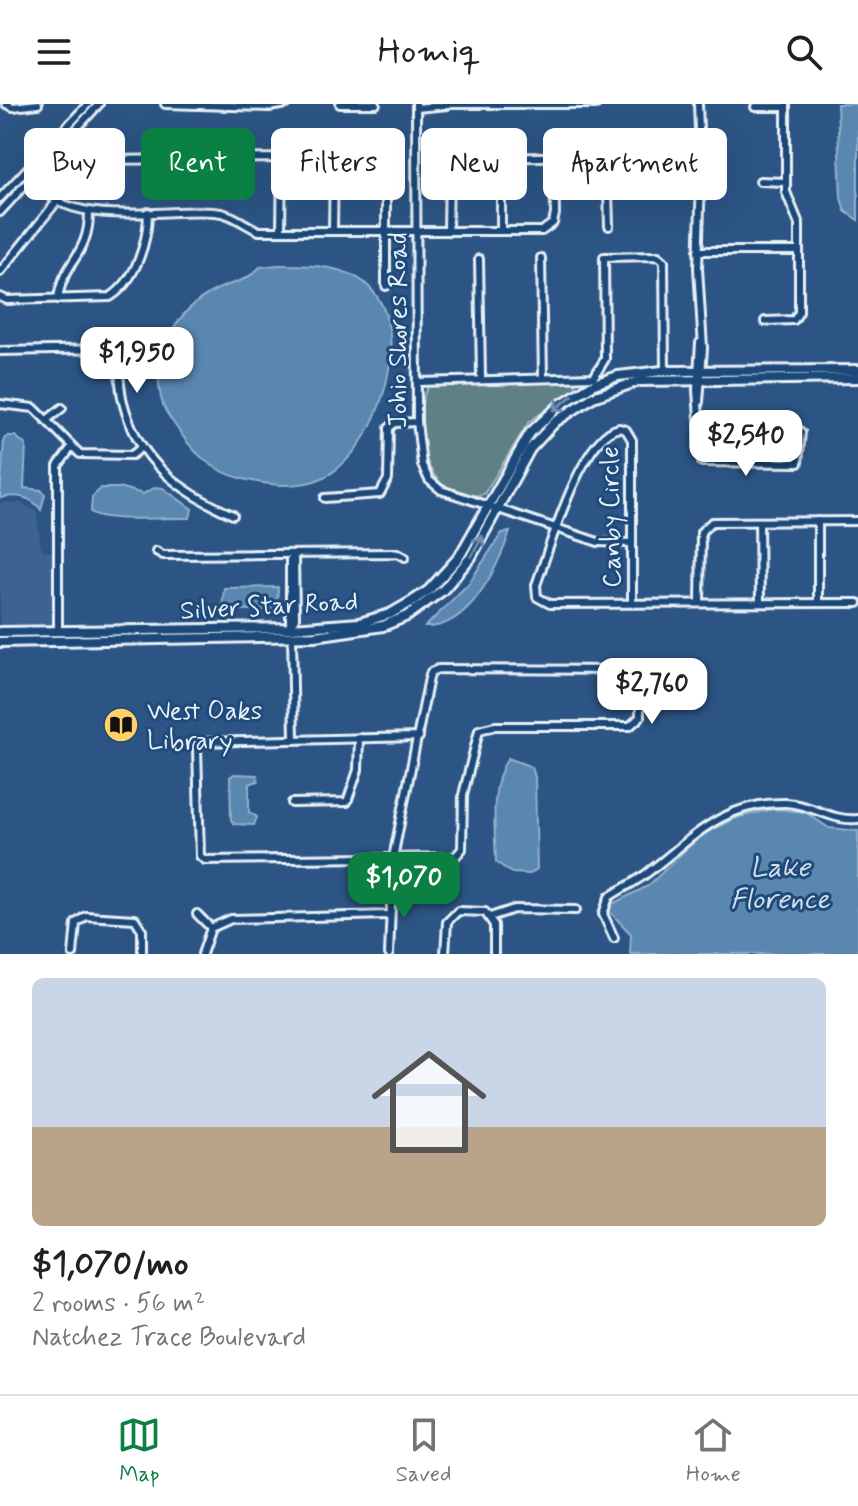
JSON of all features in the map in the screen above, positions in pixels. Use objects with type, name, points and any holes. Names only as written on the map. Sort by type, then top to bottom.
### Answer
[{"type":"main road","name":"Silver Star Road","points":[[0,632],[59,636],[233,637],[234,633],[277,633],[359,623],[390,614],[429,590],[459,557],[530,433],[577,392],[618,376],[665,371],[810,379],[822,375],[858,374]]},
{"type":"main road","name":"Silver Star Road","points":[[0,642],[134,633],[137,630],[350,633],[407,616],[443,590],[458,573],[530,449],[575,407],[593,397],[639,381],[700,375],[858,374]]},
{"type":"street","points":[[6,104],[13,107],[38,104]]},
{"type":"street","points":[[66,128],[88,104]]},
{"type":"street","points":[[77,128],[99,104]]},
{"type":"street","points":[[165,104],[269,107],[287,104]]},
{"type":"street","points":[[340,104],[376,104]]},
{"type":"street","points":[[416,106],[596,104]]},
{"type":"street","points":[[698,104],[698,128]]},
{"type":"street","name":"Johio Shores Road","points":[[416,106],[417,422],[418,450],[429,480],[454,496],[497,507],[598,542],[632,543]]},
{"type":"street","points":[[755,107],[786,106],[786,192],[799,224],[798,316],[794,320],[765,321]]},
{"type":"street","points":[[125,157],[271,157]]},
{"type":"street","points":[[0,198],[24,173]]},
{"type":"street","points":[[760,181],[786,182]]},
{"type":"street","points":[[0,212],[24,186]]},
{"type":"street","points":[[0,272],[58,200],[89,213],[212,211],[234,216],[259,231],[542,231],[553,223],[553,200]]},
{"type":"street","points":[[281,200],[281,231]]},
{"type":"street","points":[[333,200],[333,230]]},
{"type":"street","points":[[385,200],[386,286]]},
{"type":"street","points":[[448,230],[449,200]]},
{"type":"street","points":[[501,200],[501,230]]},
{"type":"street","points":[[608,200],[609,226]]},
{"type":"street","points":[[700,200],[699,402],[702,462],[798,463],[801,458],[801,432],[795,427]]},
{"type":"street","points":[[0,297],[100,299],[118,292],[144,246],[148,212]]},
{"type":"street","points":[[58,299],[63,278],[87,242],[89,213]]},
{"type":"street","points":[[698,251],[799,251]]},
{"type":"street","points":[[418,382],[594,377],[605,359],[604,257],[663,259],[665,371]]},
{"type":"street","points":[[541,258],[543,378]]},
{"type":"street","points":[[479,259],[481,378]]},
{"type":"street","points":[[0,351],[107,349],[115,352],[122,400],[142,447],[177,487],[233,515]]},
{"type":"street","points":[[0,404],[25,404],[48,419],[71,448],[88,456],[132,455],[142,447]]},
{"type":"street","points":[[48,419],[62,408]]},
{"type":"street","points":[[325,498],[380,494],[388,479],[389,428],[402,422],[417,422]]},
{"type":"street","name":"Canby Circle","points":[[619,428],[630,434],[632,440],[632,543],[632,603],[550,604],[537,597],[536,585],[592,448],[611,429],[619,428]]},
{"type":"street","points":[[59,636],[59,461],[71,448]]},
{"type":"street","points":[[818,521],[818,603]]},
{"type":"street","points":[[700,603],[701,532],[712,522],[858,521]]},
{"type":"street","points":[[759,522],[760,603]]},
{"type":"street","points":[[156,551],[163,555],[398,553],[405,557]]},
{"type":"street","points":[[294,554],[291,630],[294,739]]},
{"type":"street","points":[[632,603],[858,603]]},
{"type":"street","points":[[389,954],[393,858],[419,737],[429,678],[438,669],[631,670],[640,678],[640,717],[630,726],[495,726],[479,730],[463,795],[460,854],[455,857],[393,858],[205,860],[200,856],[197,748],[200,742],[419,737]]},
{"type":"street","points":[[292,803],[347,802],[358,770],[359,738]]},
{"type":"street","points":[[614,938],[603,914],[609,897],[645,875],[692,834],[734,811],[787,803],[858,819]]},
{"type":"street","points":[[490,917],[514,909],[576,910]]},
{"type":"street","points":[[445,954],[445,930],[452,915],[477,911],[490,917],[494,925],[494,954]]},
{"type":"street","points":[[197,914],[211,928]]},
{"type":"street","points":[[211,928],[243,917],[389,915]]},
{"type":"street","points":[[73,954],[73,930],[76,923],[86,916],[135,919],[142,930],[142,954]]},
{"type":"street","points":[[202,954],[211,928]]},
{"type":"shaded area","points":[[0,503],[20,503],[36,511],[41,547],[44,552],[54,552],[54,626],[0,626]]},
{"type":"green space","points":[[572,380],[578,387],[529,422],[484,494],[463,495],[447,488],[434,475],[421,439],[420,418],[430,383]]},
{"type":"water","points":[[837,104],[858,104],[858,220],[845,211],[841,198]]},
{"type":"water","points":[[278,265],[339,270],[361,280],[383,307],[389,330],[387,381],[368,431],[338,468],[320,479],[299,484],[267,484],[232,476],[212,466],[187,442],[170,418],[159,387],[162,353],[178,322],[189,309],[218,289],[245,278],[260,267]]},
{"type":"water","points":[[15,436],[26,445],[24,488],[41,490],[45,494],[41,510],[23,497],[0,498],[4,439]]},
{"type":"water","points":[[156,487],[163,488],[192,509],[190,518],[123,518],[91,512],[92,497],[101,488],[122,488],[143,494]]},
{"type":"water","points":[[510,532],[498,562],[468,607],[441,625],[425,627],[469,583],[502,533]]},
{"type":"water","points":[[278,587],[277,611],[222,609],[224,588]]},
{"type":"water","points":[[508,758],[532,767],[535,777],[537,869],[530,874],[512,873],[496,862],[496,794]]},
{"type":"water","points":[[234,774],[257,775],[258,781],[249,784],[249,812],[257,817],[254,825],[234,824],[231,820],[230,777]]},
{"type":"water","name":"Lake Florence","points":[[774,809],[805,812],[829,828],[858,831],[858,954],[630,954],[631,934],[610,912],[610,905],[648,886],[702,834],[739,817]]},
{"type":"place","name":"West Oaks Library","points":[[121,725]]}]
